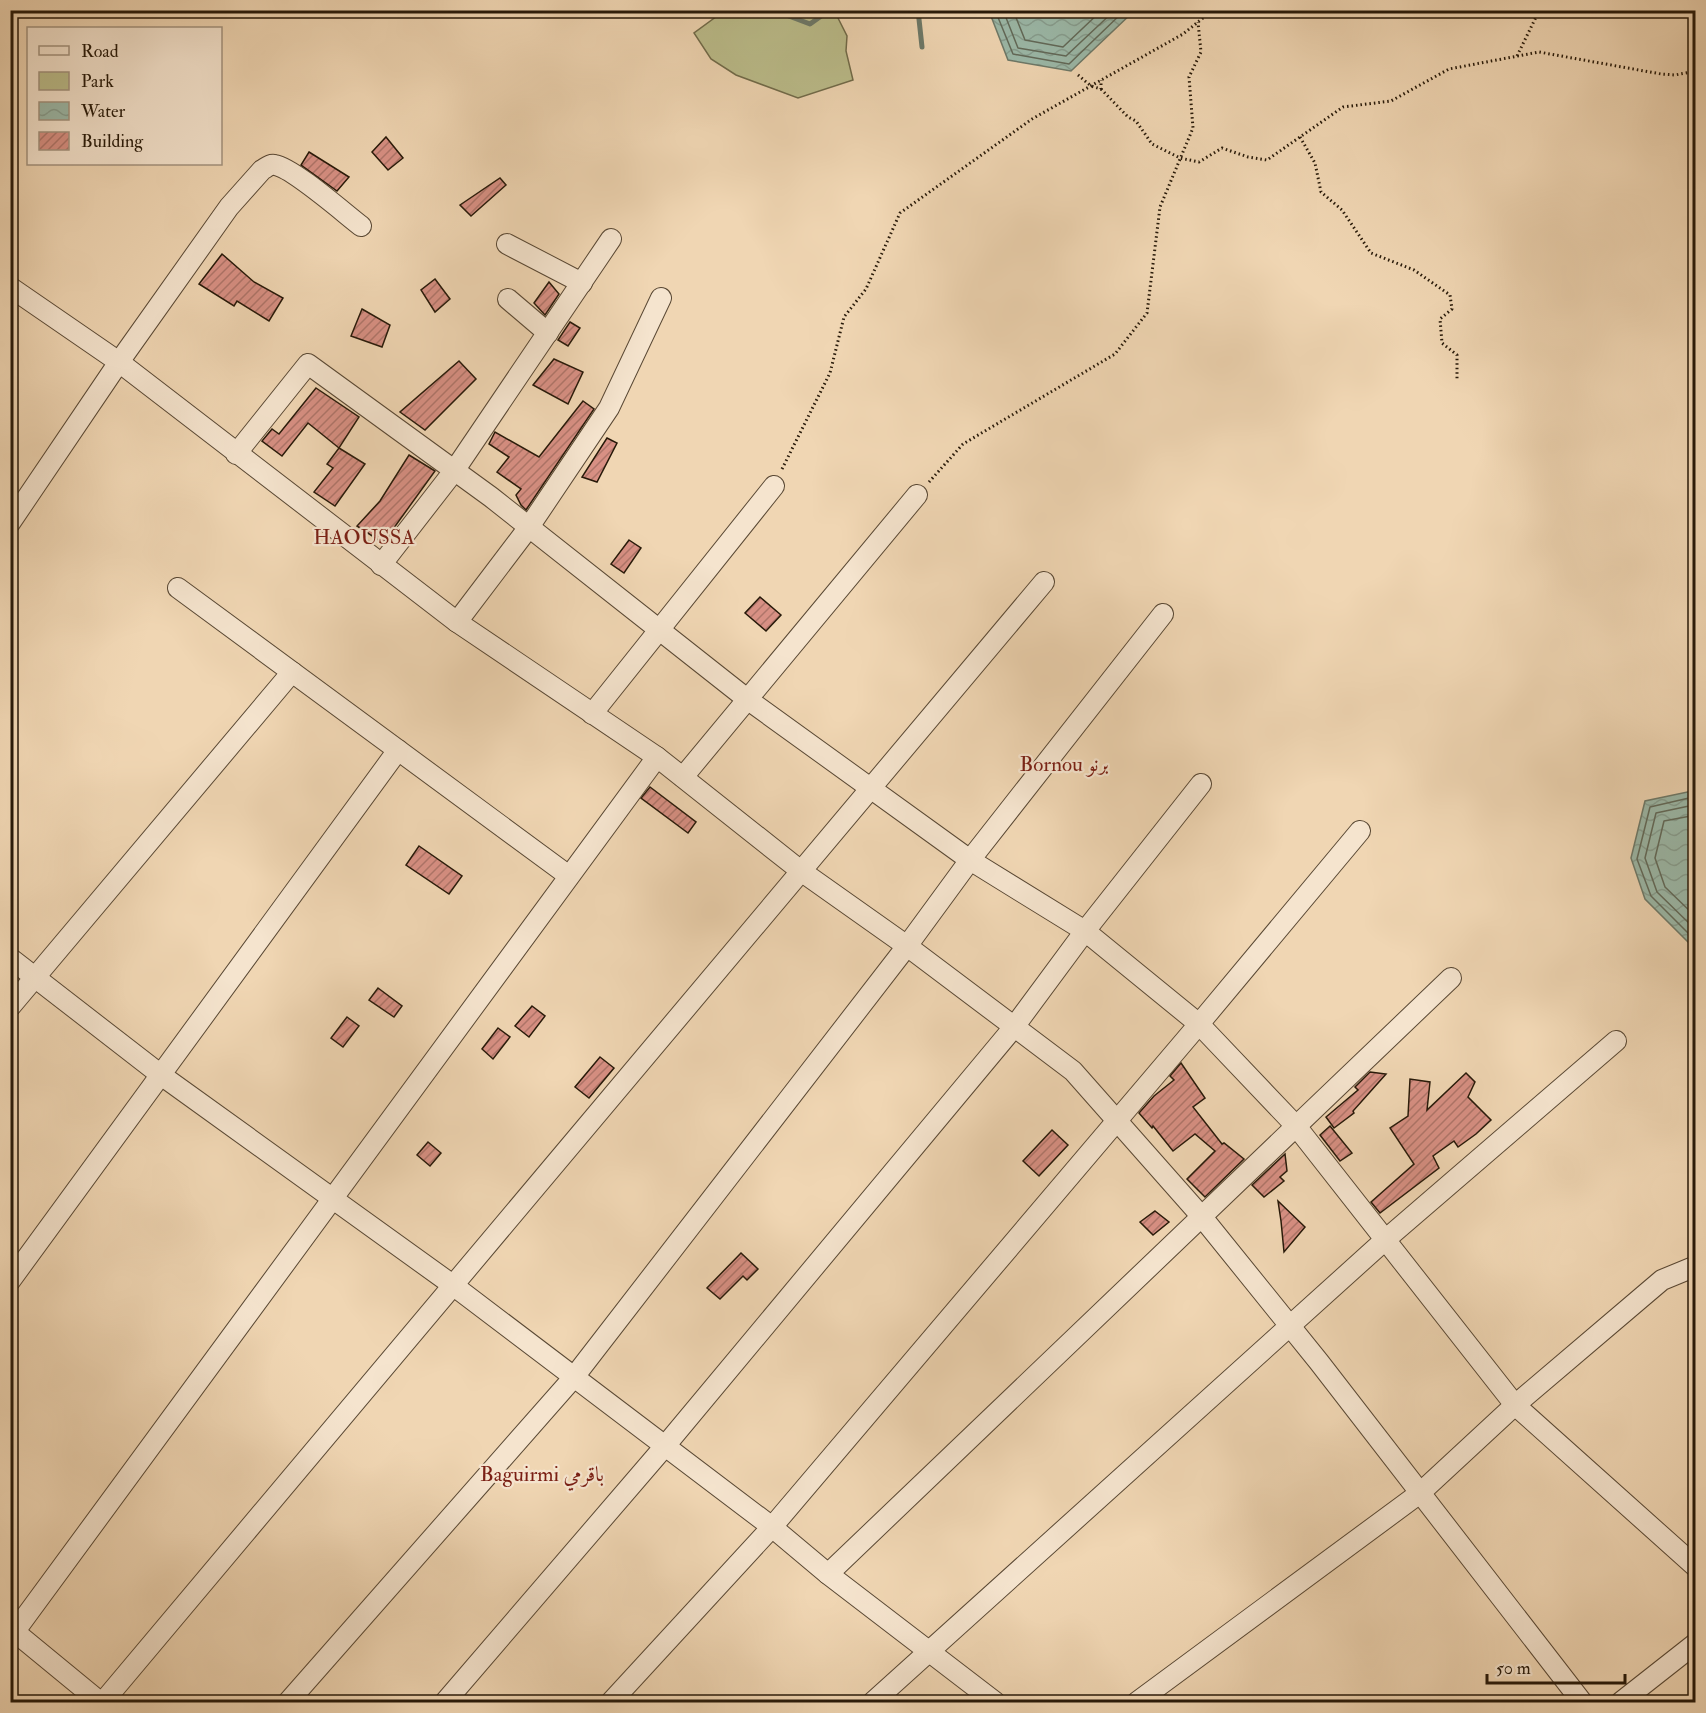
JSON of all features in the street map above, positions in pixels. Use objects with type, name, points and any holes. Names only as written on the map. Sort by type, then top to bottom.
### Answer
[{"type":"street","points":[[10,523],[118,362],[229,207],[262,170],[269,165],[276,165],[292,173],[361,226]]},
{"type":"street","points":[[381,565],[454,471],[611,239]]},
{"type":"street","points":[[507,244],[582,283]]},
{"type":"street","points":[[10,287],[118,362],[457,622],[657,757],[801,871],[907,946],[1073,1071],[1202,1216],[1582,1702]]},
{"type":"street","points":[[457,622],[529,528],[609,408],[661,298]]},
{"type":"street","points":[[508,299],[548,333]]},
{"type":"street","points":[[236,454],[308,364],[529,528],[747,699],[970,860],[1085,931],[1199,1024],[1296,1126],[1515,1405],[1695,1567]]},
{"type":"street","points":[[592,714],[774,486]]},
{"type":"street","points":[[683,777],[917,495]]},
{"type":"street","points":[[657,757],[13,1630],[101,1702],[454,1286],[1044,582]]},
{"type":"street","points":[[178,588],[569,876]]},
{"type":"street","points":[[288,1702],[574,1377],[907,946],[970,860],[1163,614]]},
{"type":"street","points":[[10,1006],[36,978],[292,672]]},
{"type":"street","points":[[10,1281],[398,750]]},
{"type":"street","points":[[445,1702],[665,1446],[1014,1027],[1085,931],[1201,784]]},
{"type":"street","points":[[611,1702],[772,1527],[1360,831]]},
{"type":"street","points":[[10,958],[161,1075],[454,1286],[772,1527],[828,1574],[995,1702]]},
{"type":"street","points":[[828,1574],[1451,978]]},
{"type":"street","points":[[873,1702],[1385,1239],[1616,1041]]},
{"type":"street","points":[[1137,1702],[1420,1493],[1515,1405],[1662,1280],[1695,1266]]},
{"type":"street","points":[[1621,1702],[1695,1642]]},
{"type":"path","points":[[774,486],[830,373],[844,317],[866,289],[900,213],[1032,119],[1183,34],[1213,10]]},
{"type":"path","points":[[1517,56],[1537,15],[1548,10]]},
{"type":"path","points":[[917,495],[963,444],[1114,354],[1146,313],[1160,207],[1193,128],[1190,77],[1201,52],[1198,22]]},
{"type":"path","points":[[1078,75],[1091,86],[1101,89],[1128,117],[1136,121],[1152,144],[1180,158],[1199,162],[1222,148],[1248,157],[1267,160],[1343,107],[1391,101],[1449,69],[1517,56],[1539,52],[1675,75],[1695,71]]},
{"type":"path","points":[[1101,80],[1101,89]]},
{"type":"path","points":[[1300,137],[1315,163],[1321,192],[1342,210],[1371,253],[1414,270],[1450,296],[1452,309],[1440,319],[1442,343],[1457,355],[1457,380]]},
{"type":"green space","points":[[724,11],[841,11],[838,18],[847,36],[846,51],[853,80],[798,98],[736,75],[711,59],[694,33]]},
{"type":"water","points":[[989,11],[1134,11],[1071,71],[1008,60]]},
{"type":"water","points":[[1692,791],[1696,797],[1695,949],[1645,899],[1631,858],[1645,801]]},
{"type":"building","points":[[386,137],[403,158],[388,170],[372,152]]},
{"type":"building","points":[[309,152],[349,177],[337,191],[301,165]]},
{"type":"building","points":[[500,178],[506,185],[471,216],[460,205]]},
{"type":"building","points":[[222,254],[254,282],[283,298],[269,321],[237,301],[234,306],[199,284]]},
{"type":"building","points":[[435,279],[450,299],[435,312],[421,290]]},
{"type":"building","points":[[549,282],[559,294],[545,315],[534,303]]},
{"type":"building","points":[[362,309],[390,325],[382,347],[351,336]]},
{"type":"building","points":[[570,322],[580,328],[568,346],[558,340]]},
{"type":"building","points":[[554,359],[583,372],[568,404],[533,385]]},
{"type":"building","points":[[459,361],[476,379],[425,430],[400,412]]},
{"type":"building","points":[[316,388],[359,417],[339,448],[308,423],[282,456],[262,441],[272,429],[279,434]]},
{"type":"building","points":[[583,401],[594,409],[526,510],[516,495],[521,489],[497,472],[509,457],[489,444],[495,432],[539,457]]},
{"type":"building","points":[[607,438],[617,443],[597,482],[582,477]]},
{"type":"building","points":[[339,448],[365,464],[335,506],[314,492],[333,468],[327,464]]},
{"type":"building","points":[[409,455],[435,471],[383,543],[357,526],[380,501]]},
{"type":"building","points":[[629,540],[641,548],[624,573],[611,564]]},
{"type":"building","points":[[760,597],[781,615],[766,631],[745,613]]},
{"type":"building","points":[[650,787],[696,822],[688,833],[641,798]]},
{"type":"building","points":[[419,846],[462,876],[449,894],[406,865]]},
{"type":"building","points":[[378,988],[402,1006],[394,1017],[369,1000]]},
{"type":"building","points":[[532,1006],[545,1016],[529,1037],[515,1026]]},
{"type":"building","points":[[347,1017],[359,1026],[343,1047],[331,1038]]},
{"type":"building","points":[[498,1028],[510,1037],[493,1059],[482,1049]]},
{"type":"building","points":[[600,1057],[614,1068],[589,1098],[575,1087]]},
{"type":"building","points":[[1181,1063],[1205,1098],[1193,1107],[1222,1144],[1224,1143],[1244,1159],[1205,1197],[1187,1179],[1215,1151],[1195,1134],[1173,1151],[1139,1113],[1154,1096],[1174,1080],[1170,1076]]},
{"type":"building","points":[[1370,1072],[1386,1074],[1353,1111],[1354,1113],[1334,1128],[1326,1117],[1358,1090],[1355,1087]]},
{"type":"building","points":[[1466,1073],[1475,1082],[1468,1097],[1491,1120],[1458,1147],[1454,1141],[1433,1156],[1439,1168],[1380,1213],[1371,1202],[1414,1164],[1390,1128],[1408,1116],[1410,1079],[1430,1082],[1427,1110]]},
{"type":"building","points":[[1330,1126],[1352,1153],[1340,1161],[1320,1135]]},
{"type":"building","points":[[1052,1130],[1068,1145],[1039,1176],[1023,1161]]},
{"type":"building","points":[[428,1142],[441,1153],[430,1166],[417,1155]]},
{"type":"building","points":[[1285,1154],[1287,1171],[1280,1177],[1284,1181],[1264,1197],[1252,1185]]},
{"type":"building","points":[[1278,1201],[1305,1227],[1284,1252],[1281,1221]]},
{"type":"building","points":[[1155,1211],[1169,1222],[1153,1235],[1140,1222]]},
{"type":"building","points":[[741,1253],[758,1269],[747,1280],[743,1276],[720,1299],[707,1288]]},
{"type":"waterway","points":[[773,10],[810,24],[826,10]]},
{"type":"waterway","points":[[918,10],[922,47]]},
{"type":"district","name":"HAOUSSA","points":[[364,537]]},
{"type":"district","name":"Bornou برنو","points":[[1064,764]]},
{"type":"district","name":"Baguirmi باقرمي","points":[[542,1474]]}]
